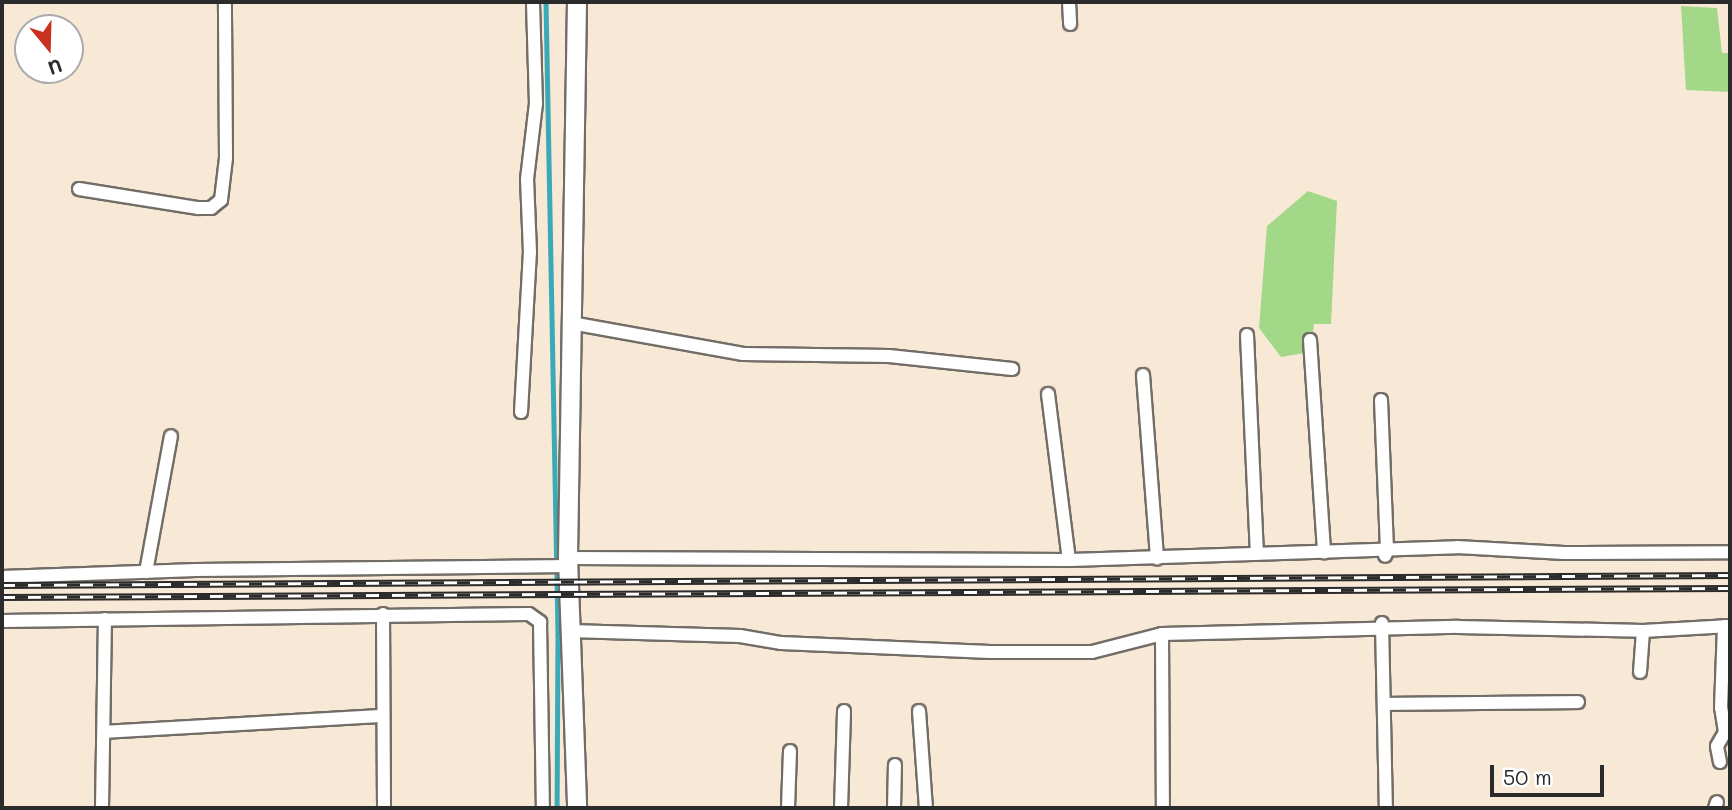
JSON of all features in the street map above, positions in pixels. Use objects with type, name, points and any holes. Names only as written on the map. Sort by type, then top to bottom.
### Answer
[{"type":"main road","points":[[577,2],[565,564],[578,808]]},
{"type":"street","points":[[79,189],[198,208],[211,208],[221,200],[226,158],[225,2]]},
{"type":"street","points":[[520,412],[530,253],[527,178],[536,104],[533,2]]},
{"type":"street","points":[[1069,2],[1070,24]]},
{"type":"street","points":[[570,323],[743,354],[889,356],[1012,369]]},
{"type":"street","points":[[1247,335],[1257,554]]},
{"type":"street","points":[[1310,340],[1324,553]]},
{"type":"street","points":[[1143,375],[1157,558]]},
{"type":"street","points":[[1048,394],[1069,559]]},
{"type":"street","points":[[1381,400],[1385,556]]},
{"type":"street","points":[[146,572],[171,436]]},
{"type":"street","points":[[2,577],[565,564],[1157,558],[1324,553],[1385,556],[1457,547],[1564,553],[1730,552]]},
{"type":"street","points":[[383,614],[384,808]]},
{"type":"street","points":[[2,621],[529,614],[540,622],[544,808]]},
{"type":"street","points":[[102,808],[105,619]]},
{"type":"street","points":[[570,631],[740,636],[781,643],[990,652],[1101,652],[1162,634],[1315,633],[1382,625],[1643,631],[1727,626],[1721,708],[1725,732],[1717,746],[1720,762]]},
{"type":"street","points":[[1382,625],[1386,808]]},
{"type":"street","points":[[1640,673],[1643,631]]},
{"type":"street","points":[[1162,634],[1163,808]]},
{"type":"street","points":[[1384,704],[1578,702]]},
{"type":"street","points":[[841,808],[844,711]]},
{"type":"street","points":[[919,711],[926,808]]},
{"type":"street","points":[[104,732],[383,716]]},
{"type":"street","points":[[788,808],[790,751]]},
{"type":"street","points":[[894,808],[895,765]]},
{"type":"green space","points":[[1681,6],[1717,8],[1722,53],[1730,53],[1730,92],[1686,90]]},
{"type":"green space","points":[[1308,191],[1337,201],[1331,324],[1314,324],[1310,352],[1281,357],[1259,328],[1267,226]]},
{"type":"waterway","points":[[546,2],[558,635],[557,808]]},
{"type":"railway","points":[[2,585],[1730,575]]},
{"type":"railway","points":[[2,597],[1730,588]]}]
